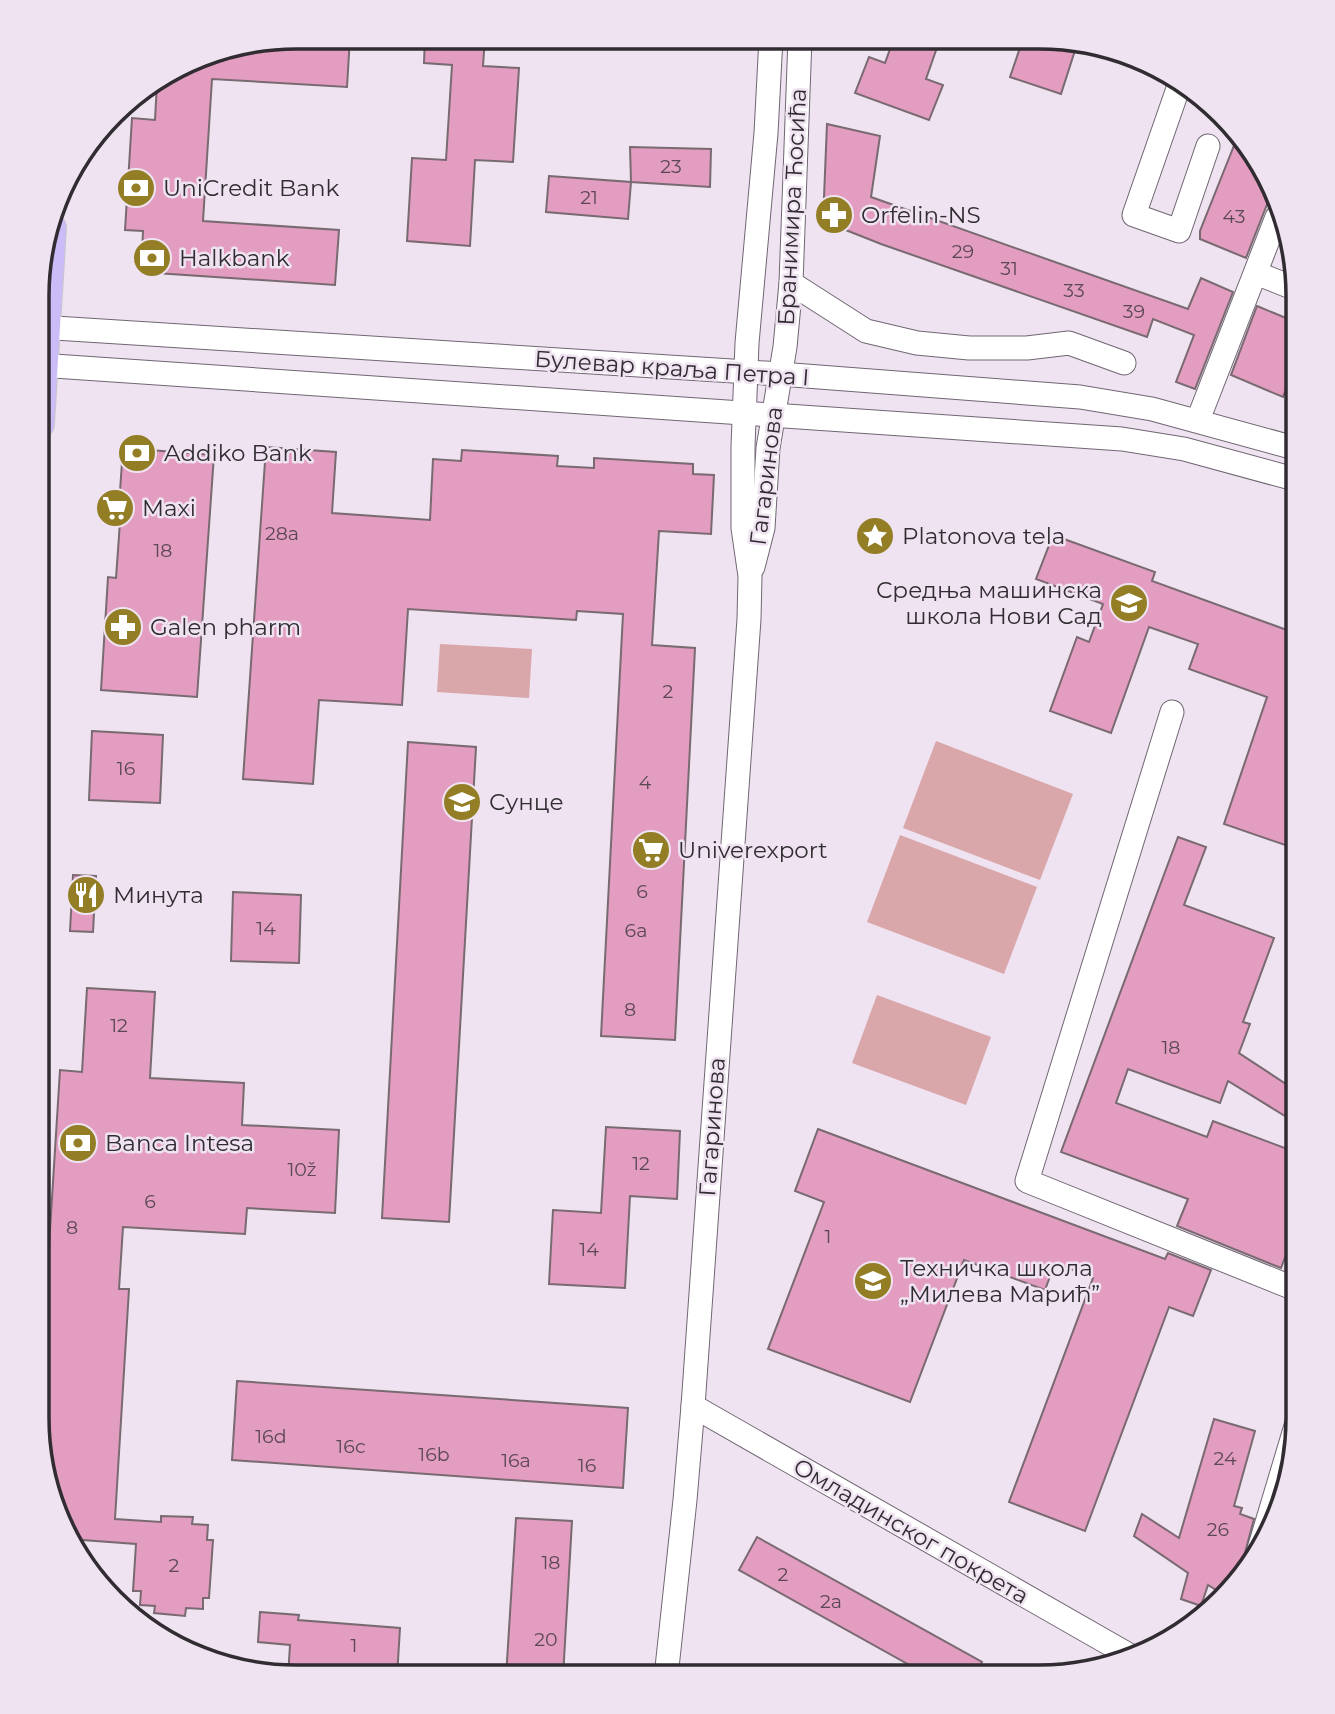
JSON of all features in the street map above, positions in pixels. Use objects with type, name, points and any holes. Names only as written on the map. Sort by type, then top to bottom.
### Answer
[{"type":"street","name":"Бранимира Ћосића","points":[[746,372],[770,49]]},
{"type":"street","name":"Бранимира Ћосића","points":[[780,374],[791,283],[800,49]]},
{"type":"street","points":[[1177,92],[1134,215],[1178,230],[1208,146]]},
{"type":"street","points":[[1198,420],[1275,223]]},
{"type":"street","points":[[1256,273],[1285,285]]},
{"type":"street","points":[[791,283],[866,331],[904,340],[969,348],[1027,348],[1069,343],[1124,363]]},
{"type":"street","name":"Булевар краља Петра I","points":[[49,328],[780,374],[1080,397],[1152,409],[1286,445]]},
{"type":"street","name":"Булевар краља Петра I","points":[[49,366],[1122,439],[1184,449],[1286,477]]},
{"type":"street","name":"Гагаринова","points":[[746,372],[743,528],[750,576]]},
{"type":"street","name":"Гагаринова","points":[[667,1665],[693,1406],[750,576],[763,528],[768,448],[780,374]]},
{"type":"street","points":[[1172,712],[1027,1181],[1285,1285]]},
{"type":"street","name":"Омладинског покрета","points":[[693,1406],[1121,1651]]},
{"type":"shaded area","points":[[440,644],[532,649],[529,698],[437,692]]},
{"type":"shaded area","points":[[936,741],[1073,794],[1040,880],[903,828]]},
{"type":"shaded area","points":[[900,835],[1037,887],[1004,974],[867,922]]},
{"type":"shaded area","points":[[877,995],[991,1037],[966,1105],[852,1063]]},
{"type":"building","points":[[890,49],[936,49],[926,79],[943,85],[929,120],[855,93],[869,57],[885,63]]},
{"type":"building","points":[[1020,49],[1075,52],[1061,94],[1010,77]]},
{"type":"building","points":[[349,50],[347,87],[212,79],[203,221],[339,230],[335,285],[141,272],[143,231],[125,230],[132,118],[155,120],[156,93],[217,62],[264,51]]},
{"type":"building","points":[[425,50],[484,50],[483,66],[519,68],[513,162],[475,160],[470,246],[407,241],[412,158],[446,160],[452,65],[424,63]]},
{"type":"building","points":[[827,124],[880,136],[871,197],[1188,309],[1201,278],[1233,292],[1195,389],[1176,382],[1194,335],[1153,319],[1147,337],[881,244],[823,221]]},
{"type":"building","points":[[1234,145],[1253,173],[1267,203],[1246,258],[1200,239],[1200,231]]},
{"type":"building","points":[[630,147],[711,149],[710,187],[631,182]]},
{"type":"building","points":[[549,176],[631,182],[628,219],[546,212]]},
{"type":"building","points":[[1257,306],[1286,318],[1286,389],[1283,397],[1231,375]]},
{"type":"building","points":[[266,447],[336,452],[332,513],[430,520],[433,459],[461,461],[462,450],[558,456],[557,466],[594,468],[594,458],[693,464],[693,474],[714,475],[711,534],[659,531],[652,645],[695,648],[675,1040],[601,1036],[623,614],[577,611],[576,620],[408,609],[402,705],[319,700],[313,784],[243,779]]},
{"type":"building","points":[[123,448],[214,455],[197,697],[101,690],[108,577],[116,578],[120,522],[112,522],[114,491],[120,491]]},
{"type":"building","points":[[1053,535],[1155,572],[1152,581],[1286,630],[1286,845],[1224,824],[1267,697],[1189,669],[1198,644],[1149,627],[1111,733],[1050,711],[1077,637],[1089,642],[1103,604],[1036,579]]},
{"type":"building","points":[[92,731],[163,735],[160,803],[89,800]]},
{"type":"building","points":[[408,742],[476,747],[449,1222],[382,1218]]},
{"type":"building","points":[[1178,837],[1206,847],[1184,905],[1274,938],[1243,1022],[1250,1024],[1239,1053],[1285,1084],[1285,1116],[1228,1081],[1220,1103],[1128,1069],[1116,1103],[1207,1137],[1213,1121],[1285,1148],[1285,1257],[1281,1268],[1177,1226],[1188,1199],[1061,1152]]},
{"type":"building","points":[[73,875],[96,876],[93,932],[70,931]]},
{"type":"building","points":[[233,892],[301,895],[299,963],[231,961]]},
{"type":"building","points":[[87,988],[155,992],[150,1078],[244,1083],[242,1125],[339,1130],[335,1213],[247,1208],[245,1234],[123,1227],[119,1289],[129,1289],[115,1519],[161,1522],[161,1516],[193,1517],[192,1524],[208,1525],[207,1540],[213,1540],[209,1598],[203,1598],[203,1609],[186,1608],[185,1616],[154,1613],[155,1606],[140,1605],[141,1591],[133,1591],[136,1544],[81,1540],[57,1482],[49,1418],[49,1246],[60,1070],[82,1072]]},
{"type":"building","points":[[606,1127],[680,1131],[677,1199],[630,1196],[625,1288],[549,1284],[553,1210],[601,1213]]},
{"type":"building","points":[[818,1129],[1165,1259],[1168,1253],[1211,1270],[1193,1316],[1169,1307],[1085,1531],[1009,1502],[1093,1278],[1055,1263],[1045,1290],[964,1260],[910,1402],[768,1349],[824,1202],[795,1191]]},
{"type":"building","points":[[237,1381],[628,1408],[623,1488],[232,1460]]},
{"type":"building","points":[[1214,1419],[1255,1431],[1234,1506],[1242,1508],[1240,1514],[1254,1519],[1245,1554],[1217,1590],[1208,1585],[1200,1606],[1181,1599],[1188,1573],[1134,1536],[1142,1514],[1179,1538]]},
{"type":"building","points":[[516,1518],[572,1521],[564,1665],[507,1665]]},
{"type":"building","points":[[757,1537],[982,1662],[908,1664],[739,1570]]},
{"type":"building","points":[[260,1612],[299,1615],[298,1620],[400,1628],[398,1665],[289,1665],[290,1645],[258,1642]]},
{"type":"place","name":"UniCredit Bank","points":[[136,188]]},
{"type":"place","name":"Orfelin-NS","points":[[834,215]]},
{"type":"place","name":"Halkbank","points":[[152,258]]},
{"type":"place","name":"Addiko Bank","points":[[137,453]]},
{"type":"place","name":"Maxi","points":[[115,508]]},
{"type":"place","name":"Platonova tela","points":[[875,536]]},
{"type":"place","name":"Средња машинска школа Нови Сад","points":[[1129,603]]},
{"type":"place","name":"Galen pharm","points":[[123,627]]},
{"type":"place","name":"Сунце","points":[[462,802]]},
{"type":"place","name":"Univerexport","points":[[651,850]]},
{"type":"place","name":"Минута","points":[[86,895]]},
{"type":"place","name":"Banca Intesa","points":[[78,1143]]},
{"type":"place","name":"Техничка школа „Милева Марић”","points":[[873,1281]]}]
